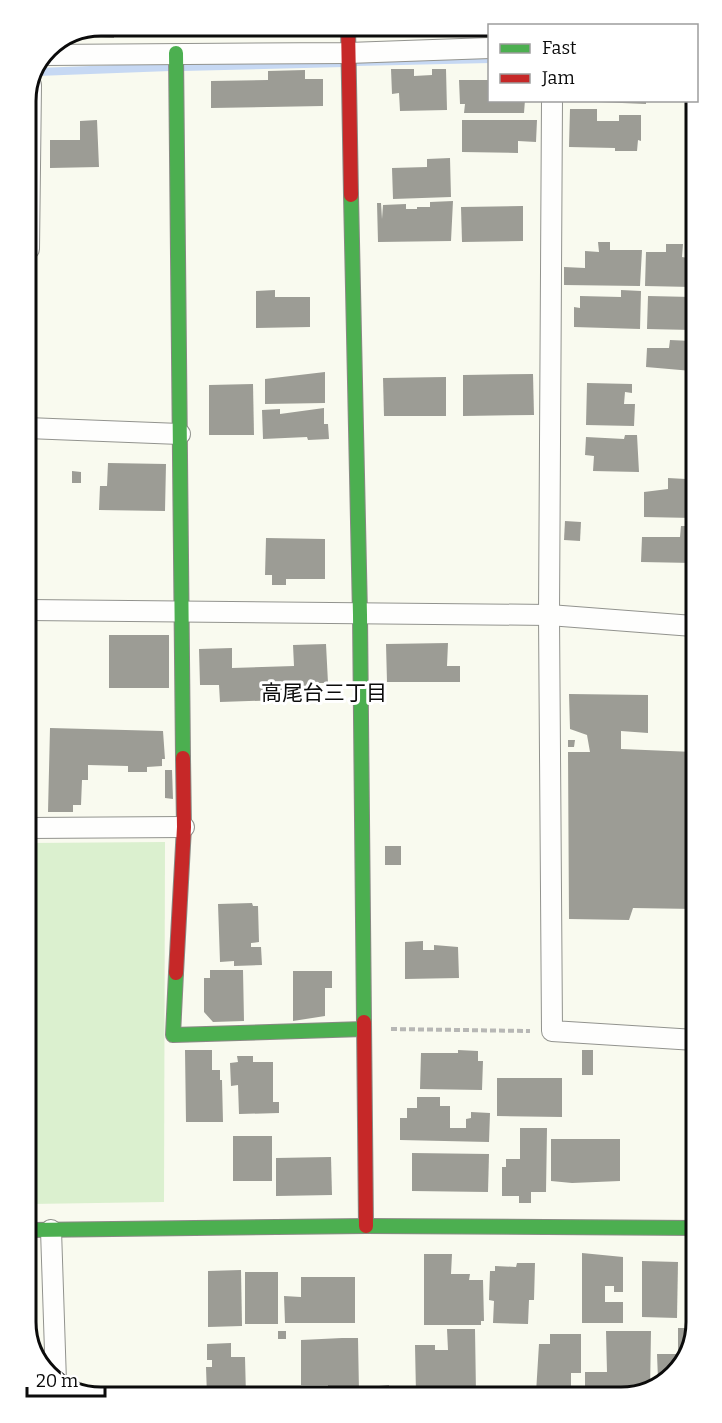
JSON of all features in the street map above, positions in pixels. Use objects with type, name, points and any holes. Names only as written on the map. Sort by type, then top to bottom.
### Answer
[{"type":"street","points":[[348,36],[360,615],[366,1226]]},
{"type":"street","points":[[56,54],[348,53],[488,48]]},
{"type":"street","points":[[176,53],[184,827],[173,1035],[364,1029]]},
{"type":"street","points":[[552,102],[549,615],[552,1031],[686,1039]]},
{"type":"street","points":[[36,428],[180,434]]},
{"type":"street","points":[[36,610],[360,615],[549,615],[686,625]]},
{"type":"street","points":[[36,828],[184,827]]},
{"type":"street","points":[[36,1230],[366,1226],[686,1228]]},
{"type":"street","points":[[51,1230],[56,1369]]},
{"type":"path","points":[[364,1029],[552,1031]]},
{"type":"green space","points":[[165,842],[164,1202],[36,1204],[36,843]]},
{"type":"building","points":[[114,36],[114,38],[90,37]]},
{"type":"building","points":[[391,69],[414,69],[414,76],[432,75],[432,69],[446,69],[447,110],[400,111],[399,93],[392,94]]},
{"type":"building","points":[[305,70],[305,79],[323,79],[323,106],[211,108],[211,81],[268,80],[268,71]]},
{"type":"building","points":[[459,80],[488,80],[488,102],[525,102],[524,113],[464,113],[465,104],[460,104]]},
{"type":"building","points":[[598,102],[646,102],[646,104]]},
{"type":"building","points":[[570,109],[597,109],[597,121],[619,121],[619,115],[641,115],[641,141],[638,140],[637,151],[569,147]]},
{"type":"building","points":[[97,120],[99,167],[50,168],[50,140],[80,140],[80,121]]},
{"type":"building","points":[[462,120],[537,120],[536,142],[518,141],[518,153],[462,152]]},
{"type":"building","points":[[450,158],[451,197],[393,199],[392,168],[427,167],[427,159]]},
{"type":"building","points":[[453,201],[451,241],[378,242],[377,203],[381,203],[382,219],[383,205],[406,204],[406,209],[417,209],[417,207],[430,207],[430,202]]},
{"type":"building","points":[[523,206],[523,241],[462,242],[461,207]]},
{"type":"building","points":[[598,242],[610,242],[610,250],[642,250],[640,286],[564,285],[564,267],[585,268],[585,251],[599,252]]},
{"type":"building","points":[[666,244],[683,244],[682,257],[686,258],[686,287],[645,286],[646,252],[666,252]]},
{"type":"building","points":[[275,290],[275,297],[310,297],[310,327],[256,328],[256,291]]},
{"type":"building","points":[[621,290],[641,291],[640,329],[574,327],[574,307],[580,308],[580,296],[621,297]]},
{"type":"building","points":[[648,296],[686,297],[686,330],[647,329]]},
{"type":"building","points":[[670,340],[686,341],[686,370],[646,367],[647,348],[669,348]]},
{"type":"building","points":[[325,372],[325,403],[265,404],[265,379]]},
{"type":"building","points":[[533,374],[534,415],[463,416],[463,375]]},
{"type":"building","points":[[446,377],[446,416],[384,416],[383,378]]},
{"type":"building","points":[[587,383],[632,384],[632,393],[625,392],[624,404],[635,404],[634,426],[586,425]]},
{"type":"building","points":[[253,384],[254,435],[209,435],[209,385]]},
{"type":"building","points":[[324,408],[324,424],[328,424],[329,439],[308,440],[307,437],[263,439],[262,410],[280,409],[280,414]]},
{"type":"building","points":[[625,435],[637,435],[639,472],[593,471],[594,456],[585,455],[586,437],[624,439]]},
{"type":"building","points":[[108,463],[166,464],[165,511],[99,510],[100,486],[107,486]]},
{"type":"building","points":[[72,471],[81,472],[81,483],[72,483]]},
{"type":"building","points":[[668,478],[686,479],[686,518],[644,517],[644,492],[668,489]]},
{"type":"building","points":[[565,521],[581,522],[580,541],[564,540]]},
{"type":"building","points":[[681,526],[686,526],[686,563],[641,562],[642,537],[680,537]]},
{"type":"building","points":[[266,538],[325,539],[325,579],[286,579],[286,585],[272,585],[272,575],[265,575]]},
{"type":"building","points":[[109,635],[169,635],[169,688],[109,688]]},
{"type":"building","points":[[448,643],[447,666],[460,666],[460,682],[387,682],[386,644]]},
{"type":"building","points":[[326,644],[328,683],[310,683],[311,699],[220,702],[219,685],[200,685],[199,649],[232,648],[232,668],[294,666],[293,645]]},
{"type":"building","points":[[569,694],[648,695],[648,733],[621,731],[621,749],[686,752],[686,909],[633,908],[629,920],[569,919],[568,752],[590,752],[587,735],[570,729]]},
{"type":"building","points":[[50,728],[163,731],[165,759],[162,759],[162,766],[147,767],[147,772],[128,772],[128,766],[88,765],[88,780],[82,780],[81,805],[73,805],[73,812],[48,812]]},
{"type":"building","points":[[568,740],[575,740],[574,747],[568,747]]},
{"type":"building","points":[[165,770],[172,770],[173,799],[165,798]]},
{"type":"building","points":[[385,846],[401,846],[401,865],[385,865]]},
{"type":"building","points":[[252,903],[253,906],[258,906],[259,942],[251,943],[251,947],[261,947],[262,965],[234,966],[234,961],[220,962],[218,904]]},
{"type":"building","points":[[423,941],[423,950],[434,950],[434,945],[458,947],[459,978],[405,979],[405,942]]},
{"type":"building","points":[[210,970],[243,970],[244,1021],[213,1022],[204,1012],[204,978],[210,978]]},
{"type":"building","points":[[293,971],[332,971],[332,988],[325,988],[325,1016],[293,1021]]},
{"type":"building","points":[[185,1050],[212,1050],[212,1070],[220,1070],[220,1080],[222,1080],[223,1122],[186,1122]]},
{"type":"building","points":[[458,1050],[478,1051],[478,1061],[483,1061],[482,1090],[420,1089],[421,1053],[458,1053]]},
{"type":"building","points":[[582,1050],[593,1050],[593,1075],[582,1075]]},
{"type":"building","points":[[237,1056],[253,1056],[253,1062],[273,1062],[273,1102],[279,1102],[279,1113],[239,1114],[238,1085],[231,1086],[230,1063],[238,1062]]},
{"type":"building","points":[[497,1078],[562,1078],[562,1117],[497,1116]]},
{"type":"building","points":[[417,1097],[440,1097],[440,1106],[450,1106],[450,1128],[466,1128],[466,1119],[471,1118],[471,1112],[490,1113],[489,1142],[400,1140],[400,1118],[407,1118],[407,1108],[417,1108]]},
{"type":"building","points":[[520,1128],[547,1128],[546,1192],[531,1192],[531,1203],[519,1203],[519,1196],[502,1196],[502,1167],[506,1167],[506,1159],[520,1159]]},
{"type":"building","points":[[233,1136],[272,1136],[272,1181],[233,1181]]},
{"type":"building","points":[[551,1139],[620,1139],[620,1181],[572,1183],[551,1181]]},
{"type":"building","points":[[412,1153],[489,1154],[488,1192],[412,1191]]},
{"type":"building","points":[[331,1157],[332,1195],[276,1196],[276,1158]]},
{"type":"building","points":[[582,1253],[623,1257],[623,1292],[614,1292],[614,1286],[605,1286],[605,1302],[623,1302],[623,1323],[582,1323]]},
{"type":"building","points":[[424,1254],[452,1254],[451,1274],[470,1274],[469,1280],[483,1280],[484,1321],[481,1321],[481,1325],[424,1325]]},
{"type":"building","points":[[642,1261],[678,1262],[677,1318],[642,1317]]},
{"type":"building","points":[[517,1263],[535,1263],[534,1300],[529,1300],[528,1324],[493,1323],[494,1301],[489,1300],[490,1271],[495,1271],[495,1266],[516,1267]]},
{"type":"building","points":[[241,1270],[242,1326],[208,1327],[208,1271]]},
{"type":"building","points":[[245,1272],[278,1272],[278,1324],[245,1324]]},
{"type":"building","points":[[301,1277],[355,1277],[355,1323],[285,1323],[284,1296],[301,1297]]},
{"type":"building","points":[[678,1328],[686,1328],[683,1343],[678,1353]]},
{"type":"building","points":[[447,1329],[475,1329],[476,1387],[416,1387],[415,1345],[435,1345],[435,1350],[448,1350]]},
{"type":"building","points":[[278,1331],[286,1331],[286,1339],[278,1339]]},
{"type":"building","points":[[606,1331],[651,1331],[650,1380],[634,1386],[585,1387],[585,1372],[607,1372]]},
{"type":"building","points":[[550,1334],[581,1334],[581,1373],[571,1373],[571,1387],[536,1387],[539,1344],[550,1344]]},
{"type":"building","points":[[358,1338],[359,1387],[301,1385],[301,1340]]},
{"type":"building","points":[[231,1343],[231,1357],[245,1357],[246,1387],[207,1387],[206,1367],[212,1367],[212,1360],[207,1360],[207,1344]]},
{"type":"building","points":[[657,1354],[677,1354],[658,1376]]},
{"type":"waterway","points":[[356,62],[488,59]]},
{"type":"waterway","points":[[182,67],[344,63]]},
{"type":"waterway","points":[[43,72],[170,67]]},
{"type":"traffic: fast","points":[[176,53],[183,758]]},
{"type":"traffic: fast","points":[[351,195],[360,615],[364,1022]]},
{"type":"traffic: fast","points":[[176,973],[173,1035],[364,1029]]},
{"type":"traffic: fast","points":[[36,1230],[366,1226],[686,1228]]},
{"type":"traffic: jam","points":[[348,36],[351,195]]},
{"type":"traffic: jam","points":[[176,973],[184,827],[183,758]]},
{"type":"traffic: jam","points":[[364,1022],[366,1226]]},
{"type":"district","name":"高尾台三丁目","points":[[324,693]]}]
